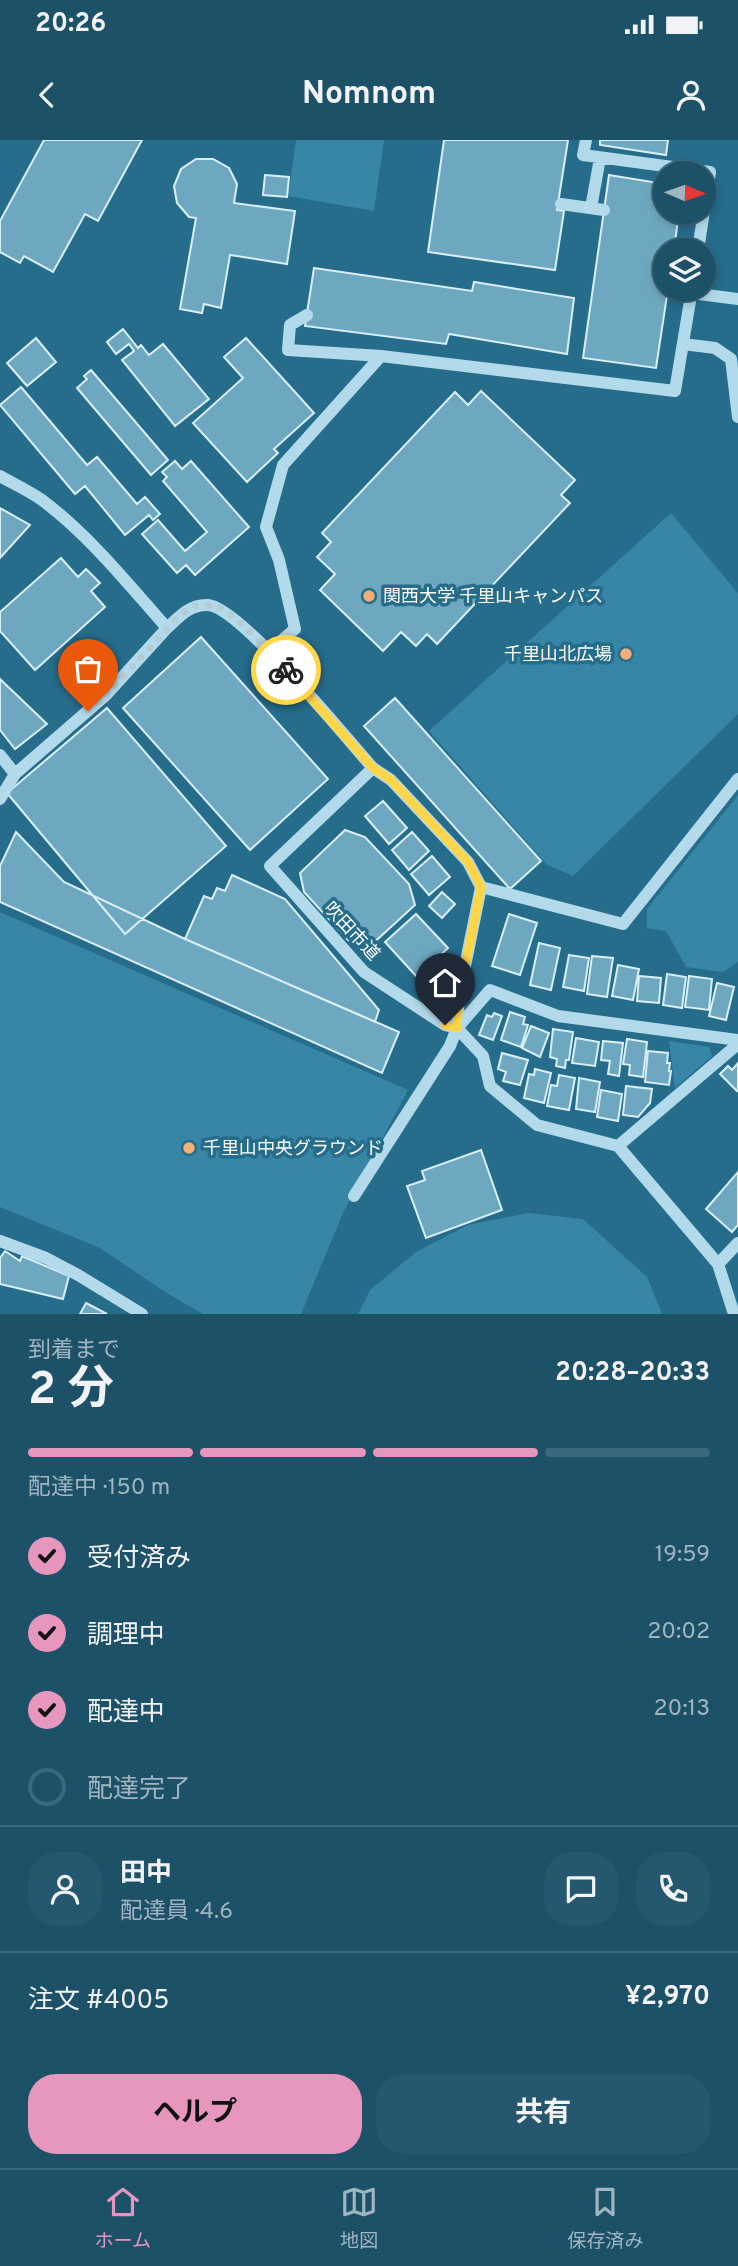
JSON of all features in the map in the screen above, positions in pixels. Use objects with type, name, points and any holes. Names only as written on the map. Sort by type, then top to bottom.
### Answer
[{"type":"street","points":[[586,140],[583,155],[710,172],[700,238]]},
{"type":"street","points":[[561,204],[598,209],[600,158]]},
{"type":"street","points":[[716,295],[738,299]]},
{"type":"street","points":[[307,315],[290,325],[288,350],[381,356],[675,391],[690,301]]},
{"type":"street","points":[[683,344],[715,348],[731,359],[738,417]]},
{"type":"street","points":[[269,651],[295,629],[279,560],[266,527],[283,465],[381,356]]},
{"type":"street","points":[[0,476],[42,500],[64,520],[108,561],[167,628]]},
{"type":"street","points":[[0,799],[15,774],[106,695],[167,628],[188,609],[207,605],[223,609],[269,651],[373,768],[391,780],[468,862],[481,887],[459,996],[457,1028],[450,1046],[354,1196]]},
{"type":"street","points":[[0,755],[15,774]]},
{"type":"street","name":"吹田市道","points":[[373,768],[270,866],[364,972],[445,1025],[457,1028]]},
{"type":"street","points":[[481,887],[623,924],[738,779]]},
{"type":"street","points":[[457,1028],[490,990],[558,1016],[738,1042]]},
{"type":"street","points":[[457,1028],[483,1056],[490,1086],[537,1125],[618,1146],[718,1264],[734,1314]]},
{"type":"street","points":[[618,1146],[738,1042]]},
{"type":"street","points":[[0,1241],[46,1258],[142,1314]]},
{"type":"street","points":[[718,1264],[738,1242]]},
{"type":"shaded area","points":[[296,140],[384,140],[374,211],[288,196]]},
{"type":"shaded area","name":"千里山北広場","points":[[671,513],[738,593],[738,714],[573,876],[547,865],[429,731]]},
{"type":"shaded area","points":[[738,795],[738,962],[723,972],[686,967],[666,931],[647,928],[647,909]]},
{"type":"shaded area","name":"千里山中央グラウンド","points":[[0,912],[408,1090],[343,1213],[301,1314],[203,1314],[100,1248],[0,1207]]},
{"type":"shaded area","points":[[669,1041],[709,1047],[712,1056],[675,1088]]},
{"type":"shaded area","points":[[528,1213],[583,1219],[647,1277],[662,1314],[358,1314],[370,1290],[416,1252],[468,1225]]},
{"type":"building","points":[[44,140],[142,140],[98,221],[85,214],[53,272],[24,256],[20,263],[0,252],[0,221]]},
{"type":"building","points":[[444,140],[568,140],[557,210],[564,211],[555,270],[428,252]]},
{"type":"building","points":[[600,140],[668,140],[666,155],[600,145]]},
{"type":"building","points":[[196,159],[213,159],[229,168],[237,184],[234,203],[295,211],[287,264],[230,255],[221,308],[204,304],[202,313],[180,309],[196,218],[189,217],[177,203],[174,186],[181,169]]},
{"type":"building","points":[[265,175],[289,177],[287,197],[263,195]]},
{"type":"building","points":[[609,175],[653,182],[653,224],[677,224],[676,238],[653,238],[653,301],[666,301],[656,368],[583,358]]},
{"type":"building","points":[[314,268],[472,291],[474,282],[574,298],[567,354],[449,334],[446,344],[305,326]]},
{"type":"building","points":[[123,329],[138,348],[141,345],[149,355],[163,344],[209,399],[175,426],[122,360],[134,351],[129,344],[116,354],[107,342]]},
{"type":"building","points":[[36,338],[56,362],[27,386],[7,363]]},
{"type":"building","points":[[246,338],[314,413],[274,449],[278,453],[247,482],[193,423],[243,378],[224,357]]},
{"type":"building","points":[[91,370],[168,460],[151,475],[77,388],[87,379],[84,376]]},
{"type":"building","points":[[21,387],[87,465],[97,457],[137,504],[145,497],[160,514],[153,520],[149,515],[125,535],[85,486],[75,494],[0,405]]},
{"type":"building","points":[[481,391],[575,480],[561,495],[570,503],[437,644],[427,634],[416,646],[401,632],[383,651],[320,590],[335,574],[317,557],[331,542],[322,533],[455,392],[468,405]]},
{"type":"building","points":[[175,461],[182,469],[191,461],[249,527],[195,575],[186,565],[177,573],[142,534],[158,520],[185,551],[207,532],[163,481],[167,477],[162,472]]},
{"type":"building","points":[[0,508],[30,525],[0,558]]},
{"type":"building","points":[[61,558],[78,577],[86,569],[100,583],[91,591],[105,607],[35,670],[0,631],[0,612]]},
{"type":"building","points":[[201,637],[328,779],[250,850],[123,708]]},
{"type":"building","points":[[0,679],[47,724],[15,749],[0,730]]},
{"type":"building","points":[[395,698],[541,861],[510,889],[364,726]]},
{"type":"building","points":[[107,708],[226,846],[125,934],[7,793]]},
{"type":"building","points":[[383,801],[407,828],[389,844],[365,816]]},
{"type":"building","points":[[345,830],[365,837],[409,884],[415,905],[368,948],[350,942],[304,892],[300,873]]},
{"type":"building","points":[[16,832],[64,882],[185,939],[399,1032],[382,1073],[0,902],[0,866]]},
{"type":"building","points":[[412,832],[429,851],[409,870],[392,850]]},
{"type":"building","points":[[432,856],[450,877],[429,895],[411,874]]},
{"type":"building","points":[[232,875],[285,899],[379,1010],[375,1022],[185,939],[204,896],[212,899],[217,888],[225,891]]},
{"type":"building","points":[[442,892],[455,904],[442,918],[429,906]]},
{"type":"building","points":[[416,914],[448,948],[417,977],[385,942]]},
{"type":"building","points":[[509,914],[537,923],[520,975],[492,966]]},
{"type":"building","points":[[539,943],[560,948],[551,990],[530,985]]},
{"type":"building","points":[[569,955],[589,958],[584,991],[563,987]]},
{"type":"building","points":[[592,956],[613,958],[607,997],[587,994]]},
{"type":"building","points":[[618,965],[639,969],[633,1000],[612,996]]},
{"type":"building","points":[[667,974],[686,977],[682,1008],[663,1005]]},
{"type":"building","points":[[639,976],[661,978],[659,1003],[637,1001]]},
{"type":"building","points":[[689,976],[712,979],[709,1010],[685,1007]]},
{"type":"building","points":[[717,983],[734,987],[726,1020],[709,1016]]},
{"type":"building","points":[[510,1012],[525,1017],[523,1024],[528,1025],[521,1047],[501,1040]]},
{"type":"building","points":[[494,1013],[502,1016],[493,1040],[479,1035],[487,1015],[492,1017]]},
{"type":"building","points":[[531,1026],[549,1033],[540,1057],[522,1048]]},
{"type":"building","points":[[553,1029],[573,1032],[569,1060],[566,1060],[565,1068],[556,1066],[557,1059],[550,1057]]},
{"type":"building","points":[[576,1038],[599,1042],[595,1066],[572,1063]]},
{"type":"building","points":[[627,1039],[647,1042],[643,1077],[629,1075],[630,1065],[623,1064]]},
{"type":"building","points":[[603,1041],[623,1043],[619,1076],[608,1074],[610,1061],[601,1060]]},
{"type":"building","points":[[648,1051],[668,1053],[667,1063],[670,1063],[671,1071],[669,1085],[645,1082]]},
{"type":"building","points":[[502,1053],[528,1060],[520,1085],[503,1081],[506,1072],[498,1069]]},
{"type":"building","points":[[738,1063],[737,1091],[720,1074],[728,1066],[732,1070]]},
{"type":"building","points":[[535,1069],[551,1073],[544,1103],[524,1098],[529,1074],[534,1075]]},
{"type":"building","points":[[559,1075],[575,1078],[569,1110],[547,1106],[551,1085],[557,1086]]},
{"type":"building","points":[[579,1078],[600,1082],[595,1112],[576,1109]]},
{"type":"building","points":[[626,1086],[652,1089],[650,1103],[638,1117],[623,1115]]},
{"type":"building","points":[[601,1090],[622,1094],[618,1121],[597,1117]]},
{"type":"building","points":[[481,1150],[502,1210],[426,1238],[407,1186],[425,1180],[422,1171]]},
{"type":"building","points":[[738,1172],[738,1225],[732,1232],[706,1209]]},
{"type":"building","points":[[5,1251],[20,1261],[22,1256],[69,1276],[63,1299],[0,1284],[0,1258]]},
{"type":"building","points":[[86,1303],[107,1314],[80,1314]]},
{"type":"way so far","points":[[88,711],[167,628],[188,609],[197,606],[207,605],[223,609],[286,670]]},
{"type":"place","name":"関西大学 千里山キャンパス","points":[[369,596]]},
{"type":"place","name":"千里山北広場","points":[[626,654]]},
{"type":"place","name":"千里山中央グラウンド","points":[[189,1148]]},
{"type":"route","points":[[286,670],[373,768],[391,780],[468,862],[481,887],[459,996],[457,1028],[445,1025]]}]
